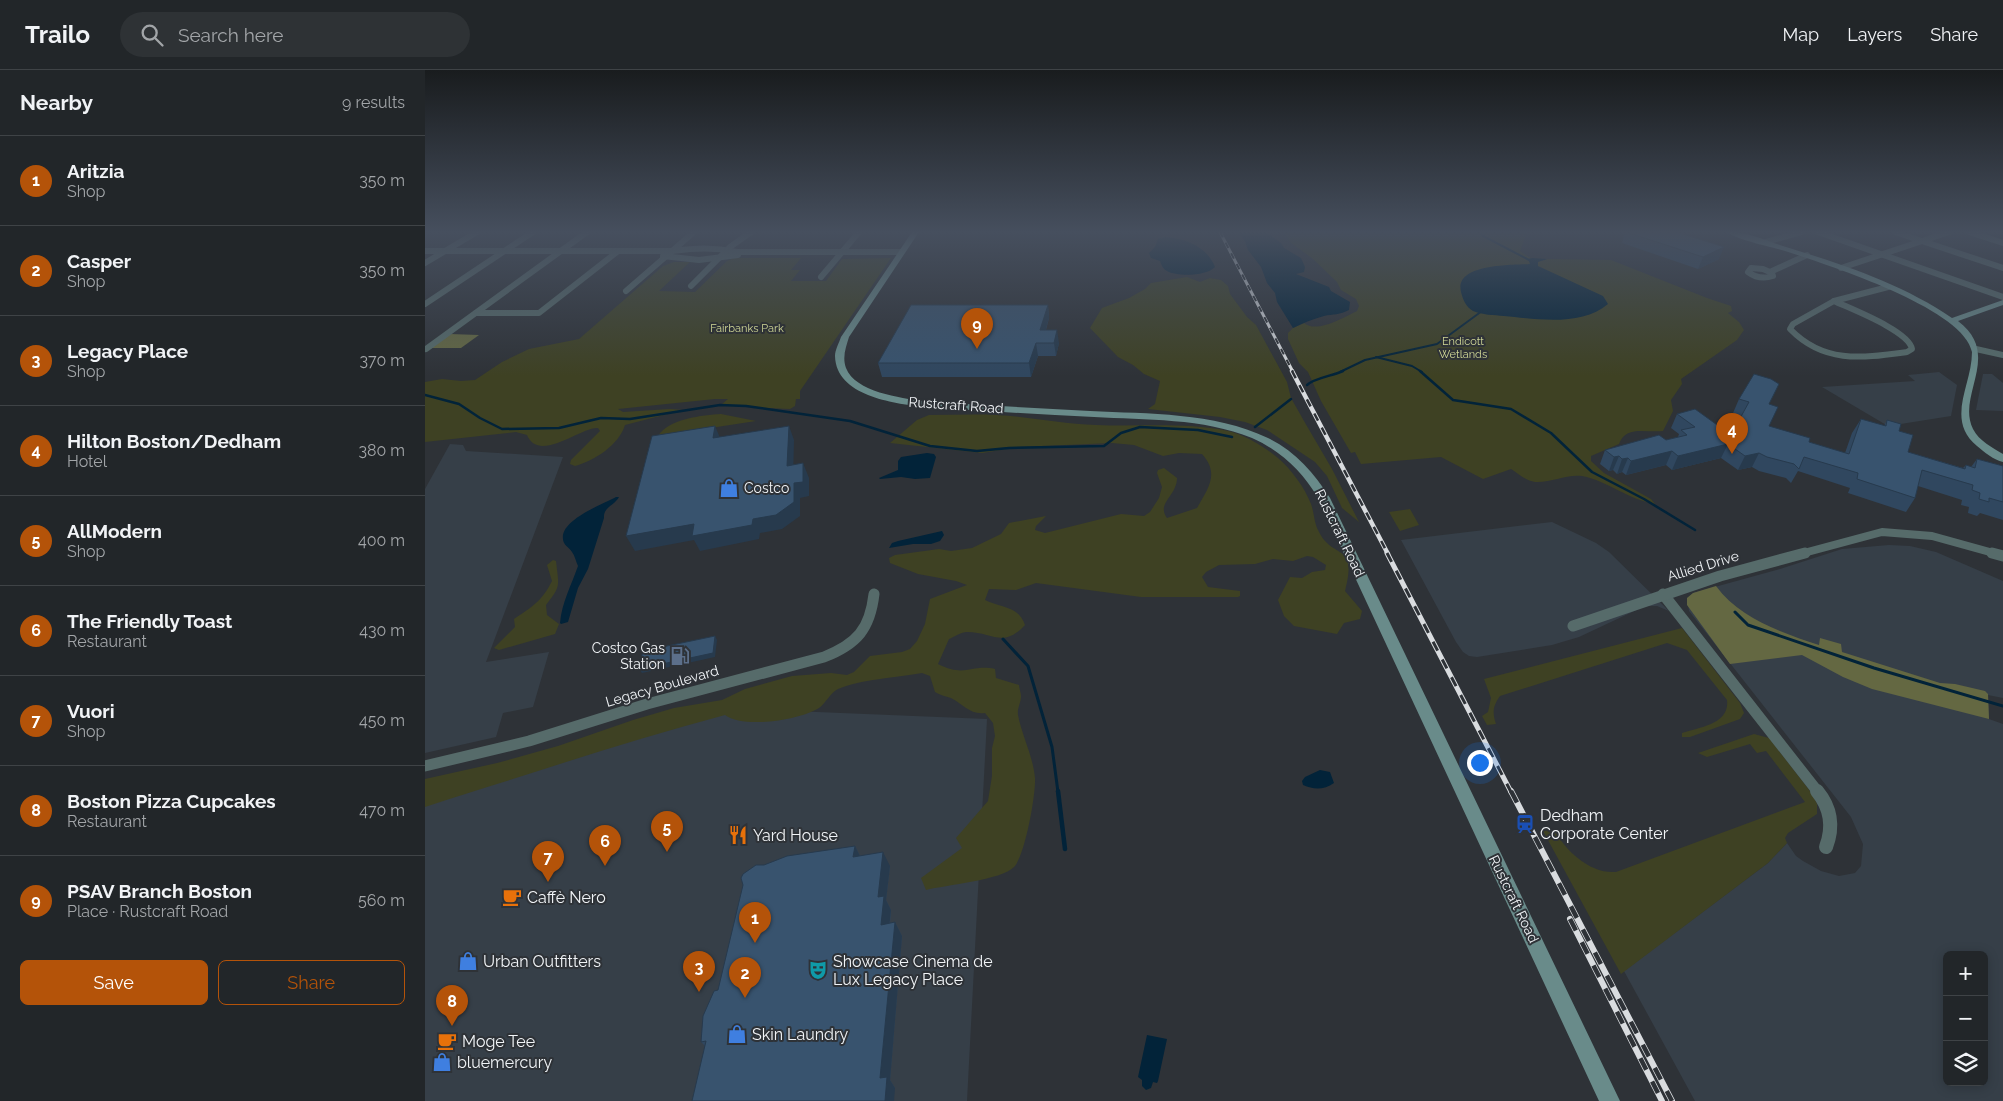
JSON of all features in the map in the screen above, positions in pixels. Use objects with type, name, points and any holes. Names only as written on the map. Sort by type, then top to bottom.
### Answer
[{"type":"main road","name":"Rustcraft Road","points":[[883,280],[845,337],[839,352],[839,362],[848,378],[864,389],[893,399],[923,404],[1153,418],[1217,424],[1243,431],[1269,443],[1290,456],[1309,474],[1327,504],[1610,1101]]},
{"type":"main road","points":[[1871,280],[1928,305],[1952,320],[1967,334],[1976,350],[1976,358],[1964,422],[1967,432],[2003,459]]},
{"type":"main road","points":[[1952,320],[2003,302]]},
{"type":"street","points":[[425,304],[461,280]]},
{"type":"street","points":[[426,349],[521,280]]},
{"type":"street","points":[[476,313],[539,313],[581,280]]},
{"type":"street","points":[[626,291],[638,280]]},
{"type":"street","points":[[691,286],[697,280]]},
{"type":"street","points":[[1956,280],[2003,297]]},
{"type":"street","points":[[1833,301],[1901,334],[1911,343],[1912,349],[1907,352],[1855,358],[1837,356],[1819,351],[1795,336],[1790,329],[1793,324],[1833,301],[1888,287]]},
{"type":"street","points":[[1976,350],[2003,355]]},
{"type":"street","name":"Allied Drive","points":[[1826,847],[1831,834],[1832,822],[1825,801],[1663,594],[1720,576],[1881,532],[1922,534],[2001,555]]},
{"type":"street","name":"Legacy Boulevard","points":[[425,766],[529,741],[665,699],[824,658],[848,645],[863,632],[869,620],[874,594]]},
{"type":"street","points":[[1573,626],[1663,594]]},
{"type":"shaded area","points":[[1939,372],[1957,385],[1951,416],[1888,426],[1822,387],[1915,381],[1908,375]]},
{"type":"shaded area","points":[[1983,374],[1992,374],[2003,383],[2003,411],[1976,410]]},
{"type":"shaded area","points":[[450,444],[463,445],[466,451],[563,457],[486,662],[549,652],[533,707],[503,713],[496,737],[425,753],[425,489]]},
{"type":"shaded area","points":[[1552,522],[1596,543],[1609,552],[1669,611],[1657,606],[1645,606],[1579,637],[1552,645],[1477,657],[1469,656],[1463,652],[1456,642],[1401,540]]},
{"type":"shaded area","points":[[1889,545],[1910,546],[1936,552],[2003,581],[2003,698],[1988,695],[1989,719],[2003,724],[2003,1101],[1695,1101],[1624,971],[1768,863],[1787,843],[1796,856],[1821,871],[1839,876],[1855,873],[1861,866],[1863,844],[1851,817],[1689,611],[1687,598],[1693,593],[1780,569],[1842,549]]},
{"type":"shaded area","points":[[742,709],[987,719],[967,1101],[425,1101],[425,794]]},
{"type":"green space","name":"Fairbanks Park","points":[[647,280],[671,280],[659,291],[695,292],[707,280],[876,280],[800,391],[800,399],[796,399],[795,406],[790,409],[726,406],[722,404],[728,399],[715,399],[618,409],[623,412],[683,410],[625,425],[617,439],[605,451],[575,466],[570,464],[571,460],[600,431],[598,428],[582,432],[561,442],[541,446],[533,443],[527,435],[516,432],[425,442],[425,382],[442,379],[475,380],[502,362],[529,349],[579,339]]},
{"type":"green space","points":[[1168,280],[1195,280],[1200,282],[1221,280],[1228,286],[1230,294],[1247,317],[1256,325],[1287,382],[1291,398],[1332,469],[1359,522],[1342,508],[1327,476],[1315,462],[1267,430],[1245,422],[1220,417],[1148,409],[1155,404],[1160,381],[1144,374],[1133,365],[1118,357],[1090,328],[1102,308],[1129,298],[1145,289],[1151,283]]},
{"type":"green space","name":"Endicott Wetlands","points":[[1335,280],[1662,280],[1731,306],[1732,311],[1728,313],[1739,322],[1744,330],[1737,340],[1681,379],[1682,384],[1671,400],[1673,411],[1663,431],[1631,432],[1622,438],[1619,444],[1591,456],[1591,461],[1604,473],[1651,499],[1655,504],[1636,499],[1592,478],[1582,476],[1570,476],[1535,482],[1526,479],[1511,469],[1483,479],[1441,457],[1361,464],[1355,452],[1351,453],[1321,401],[1308,372],[1299,363],[1288,339],[1288,333],[1293,328],[1304,323],[1309,326],[1323,326],[1357,311],[1359,306],[1356,299],[1341,290]]},
{"type":"green space","points":[[450,334],[479,335],[461,348],[431,348]]},
{"type":"green space","points":[[721,414],[756,421],[658,436],[663,430],[678,422],[705,415]]},
{"type":"green space","points":[[929,415],[998,415],[1084,424],[1212,428],[1248,438],[1278,458],[1301,485],[1311,504],[1317,527],[1324,539],[1346,558],[1348,575],[1345,591],[1362,611],[1360,619],[1344,623],[1337,634],[1294,626],[1284,616],[1278,600],[1290,577],[1302,578],[1312,572],[1325,570],[1326,565],[1313,557],[1307,556],[1293,561],[1273,559],[1255,564],[1219,565],[1206,572],[1202,577],[1208,587],[1240,591],[1240,596],[1238,597],[1141,597],[1036,583],[1016,590],[989,589],[985,600],[1014,611],[1025,625],[1017,632],[1004,638],[967,632],[960,634],[949,639],[938,664],[955,670],[995,669],[996,678],[1019,685],[1021,696],[1018,715],[1032,762],[1035,786],[1026,838],[1018,861],[1008,872],[973,882],[926,890],[921,878],[962,848],[956,838],[988,801],[992,776],[992,748],[995,736],[993,723],[985,713],[971,711],[951,698],[935,692],[930,676],[922,673],[846,686],[830,695],[819,708],[786,719],[745,722],[725,715],[608,749],[425,807],[425,779],[497,763],[558,746],[674,708],[722,700],[745,689],[792,676],[831,673],[847,675],[854,672],[870,656],[902,652],[910,649],[917,641],[925,624],[930,599],[967,585],[918,574],[890,563],[889,558],[895,555],[939,549],[951,551],[972,548],[1001,534],[1009,523],[1046,516],[1036,526],[1035,530],[1045,533],[1121,514],[1144,516],[1150,512],[1159,498],[1162,487],[1157,473],[1158,470],[1164,468],[1177,478],[1174,490],[1165,503],[1164,513],[1167,518],[1197,508],[1210,481],[1210,468],[1202,454],[1179,453],[1163,456],[1134,445],[1112,443],[1019,447],[982,453],[890,443],[917,420]]},
{"type":"green space","points":[[1410,509],[1419,525],[1400,531],[1389,512]]},
{"type":"green space","points":[[553,560],[556,561],[558,586],[546,605],[547,615],[559,624],[555,634],[499,650],[494,648],[515,627],[514,619],[531,607],[544,594],[552,581],[547,565]]},
{"type":"green space","points":[[1716,586],[1737,607],[1777,630],[1819,645],[1820,638],[1841,644],[1842,652],[1940,683],[1955,684],[1985,691],[1988,694],[1989,719],[1872,689],[1843,677],[1802,655],[1730,664],[1687,605],[1687,598],[1693,593]]},
{"type":"green space","points":[[1682,628],[1740,703],[1744,713],[1740,719],[1690,737],[1682,737],[1682,733],[1705,726],[1719,719],[1727,708],[1727,700],[1687,650],[1667,643],[1500,696],[1494,709],[1496,724],[1487,725],[1482,716],[1488,712],[1491,698],[1484,679]]},
{"type":"green space","points":[[1754,734],[1769,738],[1813,795],[1817,804],[1817,814],[1788,833],[1785,838],[1787,843],[1768,863],[1621,974],[1543,831],[1554,830],[1565,846],[1588,865],[1606,872],[1616,872],[1805,802],[1766,751],[1757,753],[1750,744],[1707,757],[1698,753]]},
{"type":"water","points":[[1266,280],[1312,280],[1329,287],[1331,291],[1350,302],[1349,310],[1340,314],[1316,318],[1293,328],[1277,302],[1275,293]]},
{"type":"water","points":[[1463,280],[1569,280],[1603,296],[1608,304],[1585,316],[1572,319],[1544,320],[1484,314],[1473,311],[1467,305],[1461,292],[1461,283]]},
{"type":"water","points":[[927,453],[934,454],[936,457],[930,478],[879,478],[898,470],[898,461],[901,457]]},
{"type":"water","points":[[619,497],[605,511],[588,569],[578,588],[568,622],[561,624],[561,615],[565,601],[578,566],[571,550],[564,543],[564,532],[575,519]]},
{"type":"water","points":[[942,531],[944,535],[940,541],[931,544],[913,544],[889,548],[892,543],[898,541]]},
{"type":"water","points":[[1320,770],[1330,772],[1334,783],[1319,788],[1303,785],[1302,781],[1305,777]]},
{"type":"water","points":[[1147,1035],[1167,1039],[1158,1081],[1157,1083],[1153,1082],[1151,1088],[1146,1090],[1142,1086],[1142,1080],[1138,1077]]},
{"type":"building","points":[[911,305],[1048,305],[1040,330],[1057,330],[1054,343],[1036,343],[1029,363],[878,363]]},
{"type":"building","points":[[1754,374],[1771,379],[1779,384],[1769,404],[1778,407],[1769,426],[1810,438],[1809,442],[1849,454],[1861,419],[1886,426],[1887,420],[1901,424],[1899,431],[1913,435],[1908,452],[1965,469],[1966,465],[1975,468],[1977,459],[2003,466],[2003,502],[1989,498],[1989,502],[1979,499],[1980,493],[1972,490],[1973,485],[1922,470],[1915,498],[1857,479],[1858,473],[1804,457],[1799,469],[1794,464],[1759,453],[1745,456],[1728,444],[1678,456],[1672,451],[1631,461],[1628,458],[1614,457],[1605,450],[1659,435],[1666,440],[1687,435],[1681,430],[1695,427],[1677,414],[1695,409],[1720,427],[1738,422],[1749,402],[1739,399]]},
{"type":"building","name":"Costco","points":[[715,426],[713,438],[789,426],[787,466],[803,463],[803,482],[794,483],[794,502],[776,515],[753,519],[752,525],[692,536],[694,524],[626,536],[652,436]]},
{"type":"building","name":"Costco Gas Station","points":[[715,636],[713,653],[639,669],[643,651]]},
{"type":"building","name":"Showcase Cinema de Lux Legacy Place","points":[[855,846],[853,857],[883,852],[878,897],[884,896],[881,925],[895,922],[880,1078],[887,1077],[885,1101],[692,1101],[706,1041],[701,1042],[703,1016],[714,991],[718,990],[743,885],[741,878],[743,874],[756,865],[764,865],[787,856]]},
{"type":"waterway","points":[[1377,357],[1437,344],[1482,311]]},
{"type":"waterway","points":[[1340,372],[1365,360],[1377,357]]},
{"type":"waterway","points":[[1377,357],[1412,366],[1422,372]]},
{"type":"waterway","points":[[1307,385],[1343,371]]},
{"type":"waterway","points":[[1420,371],[1453,400],[1511,409],[1551,433],[1592,472],[1644,499],[1695,530]]},
{"type":"waterway","points":[[425,395],[459,404],[480,418],[502,429],[559,428],[601,418],[630,419],[720,405],[746,406],[850,421],[930,446],[977,451],[1009,448],[1104,446],[1121,433],[1140,427],[1198,430],[1232,437]]},
{"type":"waterway","points":[[1255,427],[1291,399]]},
{"type":"waterway","points":[[1735,612],[1748,625],[1874,668],[2003,706]]},
{"type":"waterway","points":[[1003,639],[1028,666],[1052,747],[1058,792]]},
{"type":"waterway","points":[[1058,791],[1065,849]]},
{"type":"railway","points":[[1245,280],[1293,372]]},
{"type":"railway","points":[[1292,371],[1388,554]]},
{"type":"railway","points":[[1387,553],[1511,792]]},
{"type":"railway","points":[[1511,791],[1672,1101]]},
{"type":"railway","points":[[1570,919],[1662,1101]]},
{"type":"place","name":"PSAV Branch Boston","points":[[977,349]]},
{"type":"place","name":"Hilton Boston/Dedham","points":[[1732,454]]},
{"type":"place","name":"Costco","points":[[729,488]]},
{"type":"place","name":"Costco Gas Station","points":[[680,656]]},
{"type":"place","name":"Dedham Corporate Center","points":[[1525,824]]},
{"type":"place","name":"Yard House","points":[[738,835]]},
{"type":"place","name":"AllModern","points":[[667,852]]},
{"type":"place","name":"The Friendly Toast","points":[[605,866]]},
{"type":"place","name":"Vuori","points":[[548,882]]},
{"type":"place","name":"Caffè Nero","points":[[512,897]]},
{"type":"place","name":"Aritzia","points":[[755,943]]},
{"type":"place","name":"Urban Outfitters","points":[[468,961]]},
{"type":"place","name":"Showcase Cinema de Lux Legacy Place","points":[[818,970]]},
{"type":"place","name":"Legacy Place","points":[[699,992]]},
{"type":"place","name":"Casper","points":[[745,998]]},
{"type":"place","name":"Boston Pizza Cupcakes","points":[[452,1026]]},
{"type":"place","name":"Skin Laundry","points":[[737,1034]]},
{"type":"place","name":"Moge Tee","points":[[447,1041]]},
{"type":"place","name":"bluemercury","points":[[442,1062]]}]
